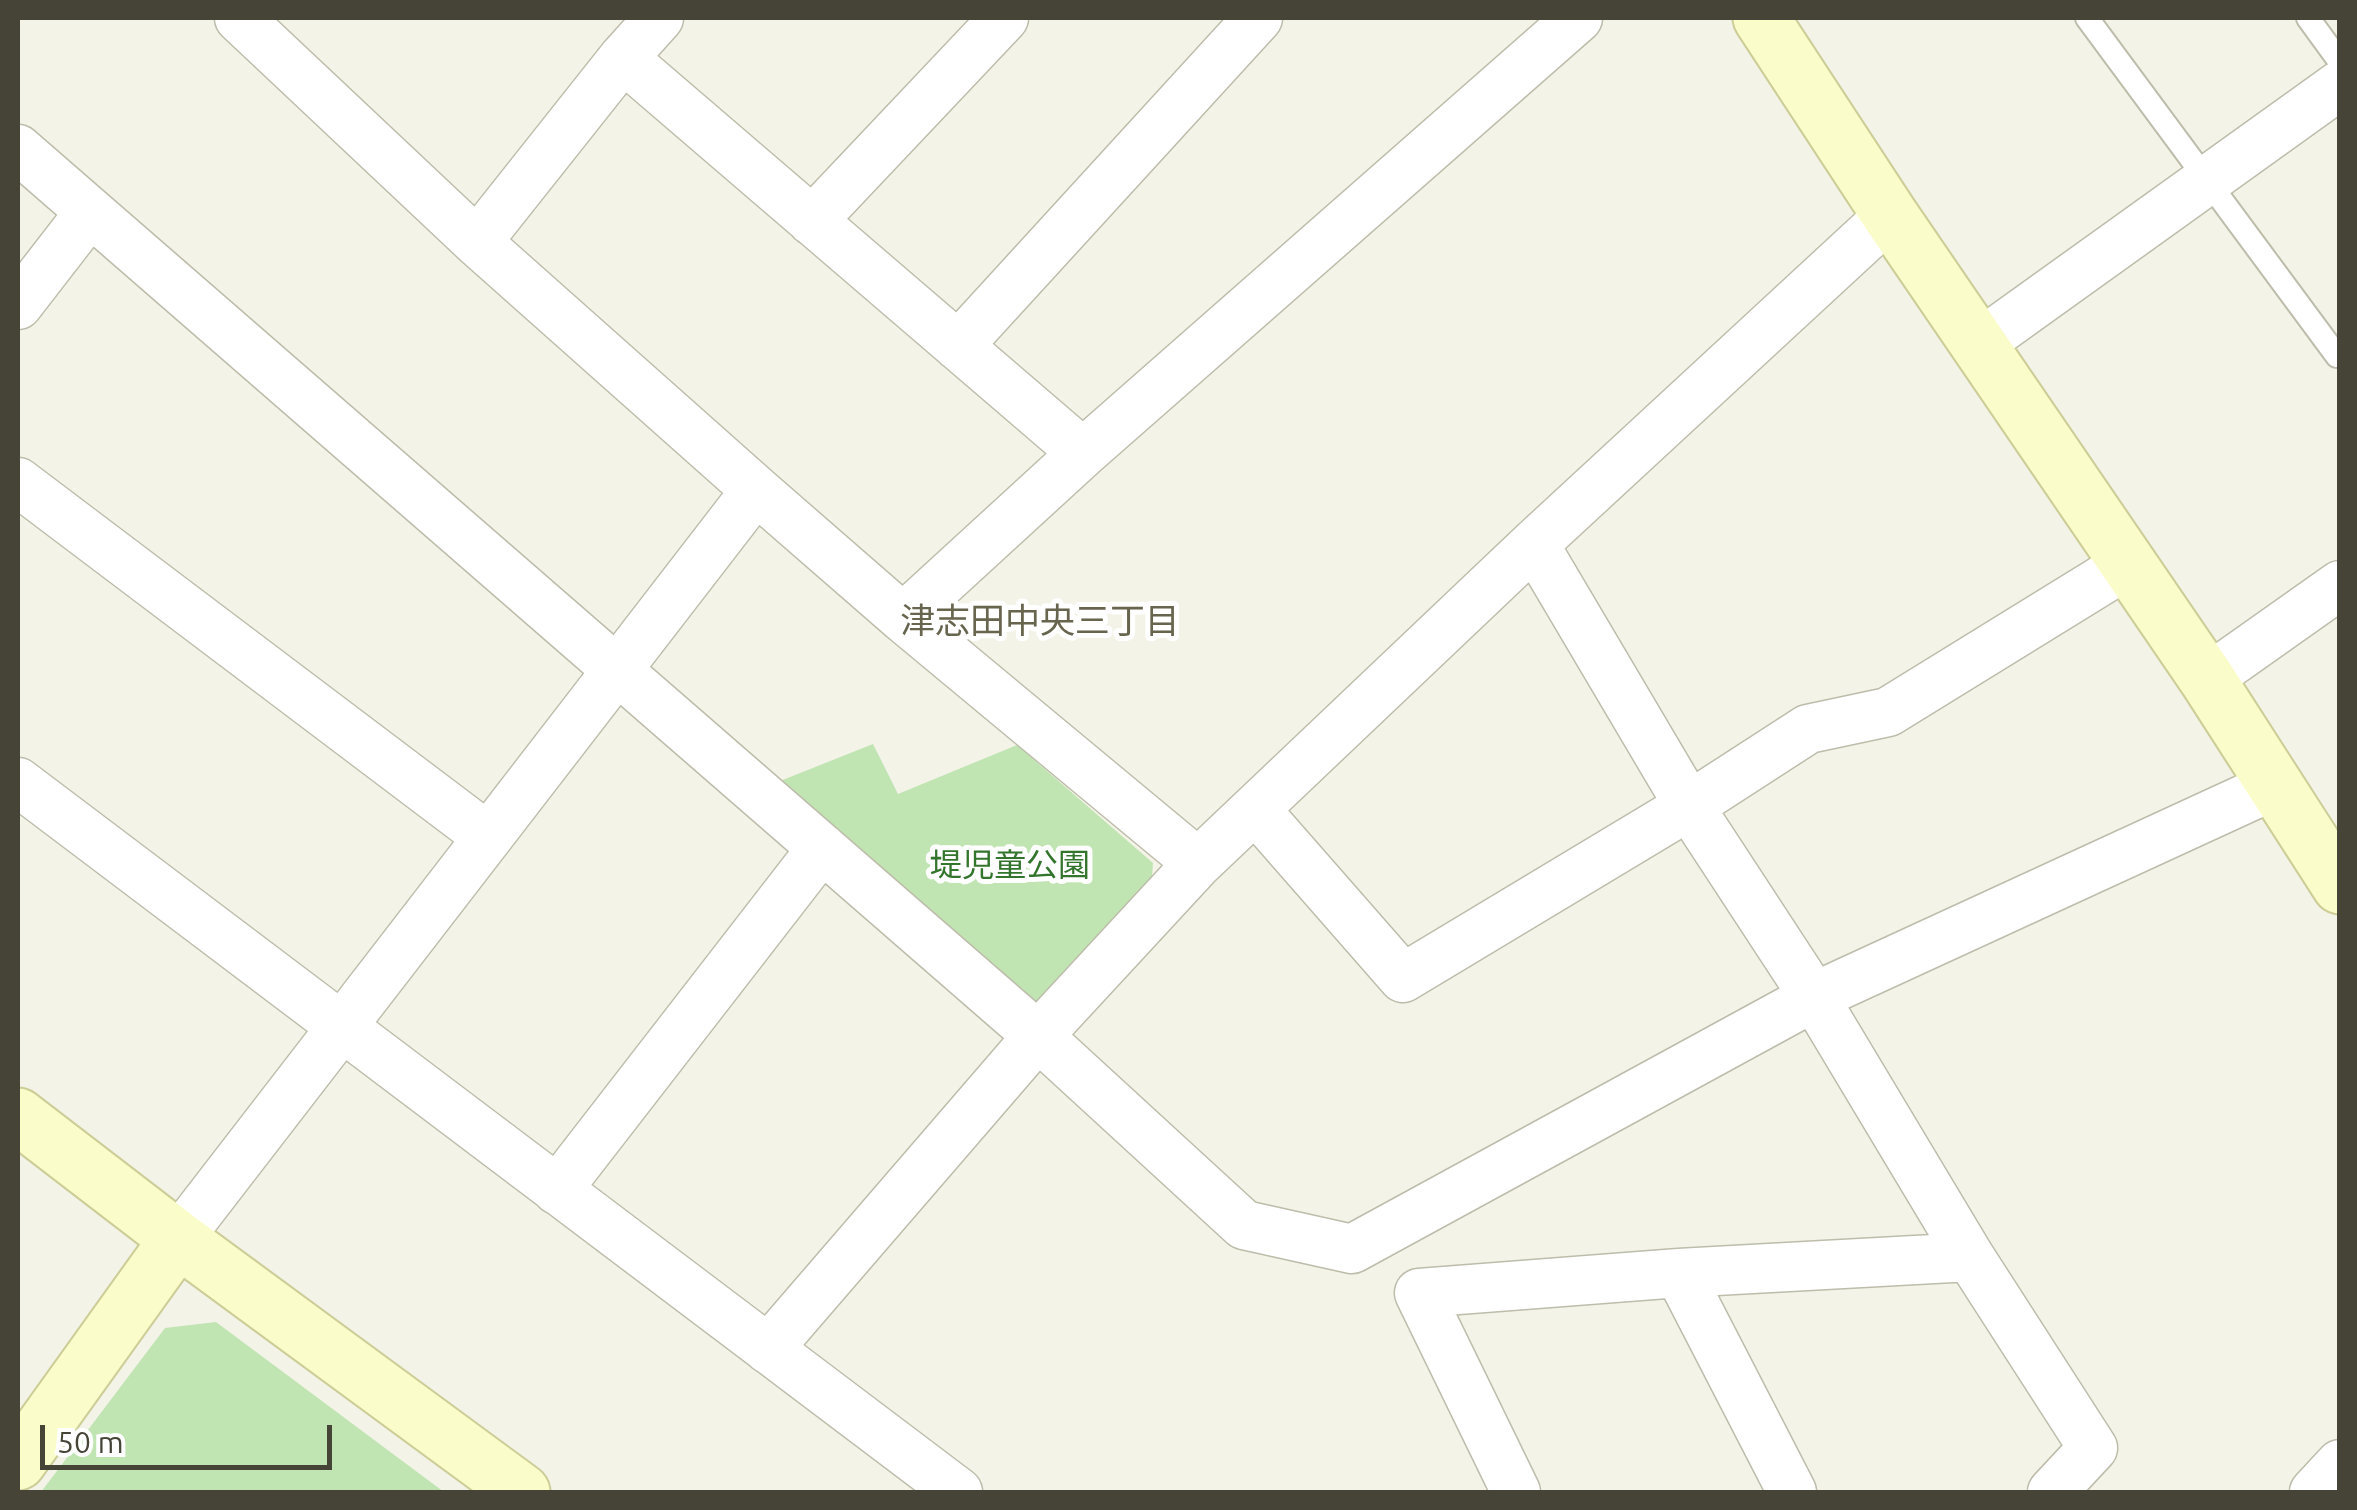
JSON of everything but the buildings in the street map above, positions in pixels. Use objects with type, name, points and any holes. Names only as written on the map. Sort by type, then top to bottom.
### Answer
[{"type":"street","points":[[239,18],[476,242],[756,490],[902,618],[1198,863]]},
{"type":"street","points":[[476,242],[659,18]]},
{"type":"street","points":[[812,220],[1004,18]]},
{"type":"street","points":[[958,346],[1258,18]]},
{"type":"street","points":[[902,618],[1082,453],[1578,18]]},
{"type":"street","points":[[1761,18],[1890,215],[2207,679],[2340,886]]},
{"type":"street","points":[[623,58],[1082,453]]},
{"type":"street","points":[[1978,344],[2340,85]]},
{"type":"street","points":[[18,149],[1038,1036],[1244,1225],[1352,1249],[1814,997],[2275,785]]},
{"type":"street","points":[[18,305],[90,212]]},
{"type":"street","points":[[768,1349],[1038,1036],[1198,863],[1534,544],[1890,215]]},
{"type":"street","points":[[18,482],[488,837]]},
{"type":"street","points":[[18,1462],[178,1239],[756,490]]},
{"type":"street","points":[[1534,544],[1689,806],[1814,997],[1970,1257],[2093,1448],[2052,1492]]},
{"type":"street","points":[[1256,809],[1403,978],[1689,806],[1808,729],[1888,712],[2128,564]]},
{"type":"street","points":[[2207,679],[2340,586]]},
{"type":"street","points":[[18,782],[958,1492]]},
{"type":"street","points":[[557,1190],[822,848]]},
{"type":"street","points":[[18,1116],[522,1492]]},
{"type":"street","points":[[1516,1492],[1420,1293],[1679,1273],[1970,1257]]},
{"type":"street","points":[[1679,1273],[1792,1492]]},
{"type":"street","points":[[2314,1492],[2340,1464]]},
{"type":"lane","points":[[2087,18],[2337,356]]},
{"type":"lane","points":[[2308,18],[2340,62]]},
{"type":"green space","name":"堤児童公園","points":[[873,744],[898,794],[1017,745],[1153,863],[1152,877],[1042,1005],[1026,1006],[775,783]]},
{"type":"green space","points":[[216,1322],[444,1492],[41,1492],[165,1328]]},
{"type":"district","name":"津志田中央三丁目","points":[[1040,621]]}]
